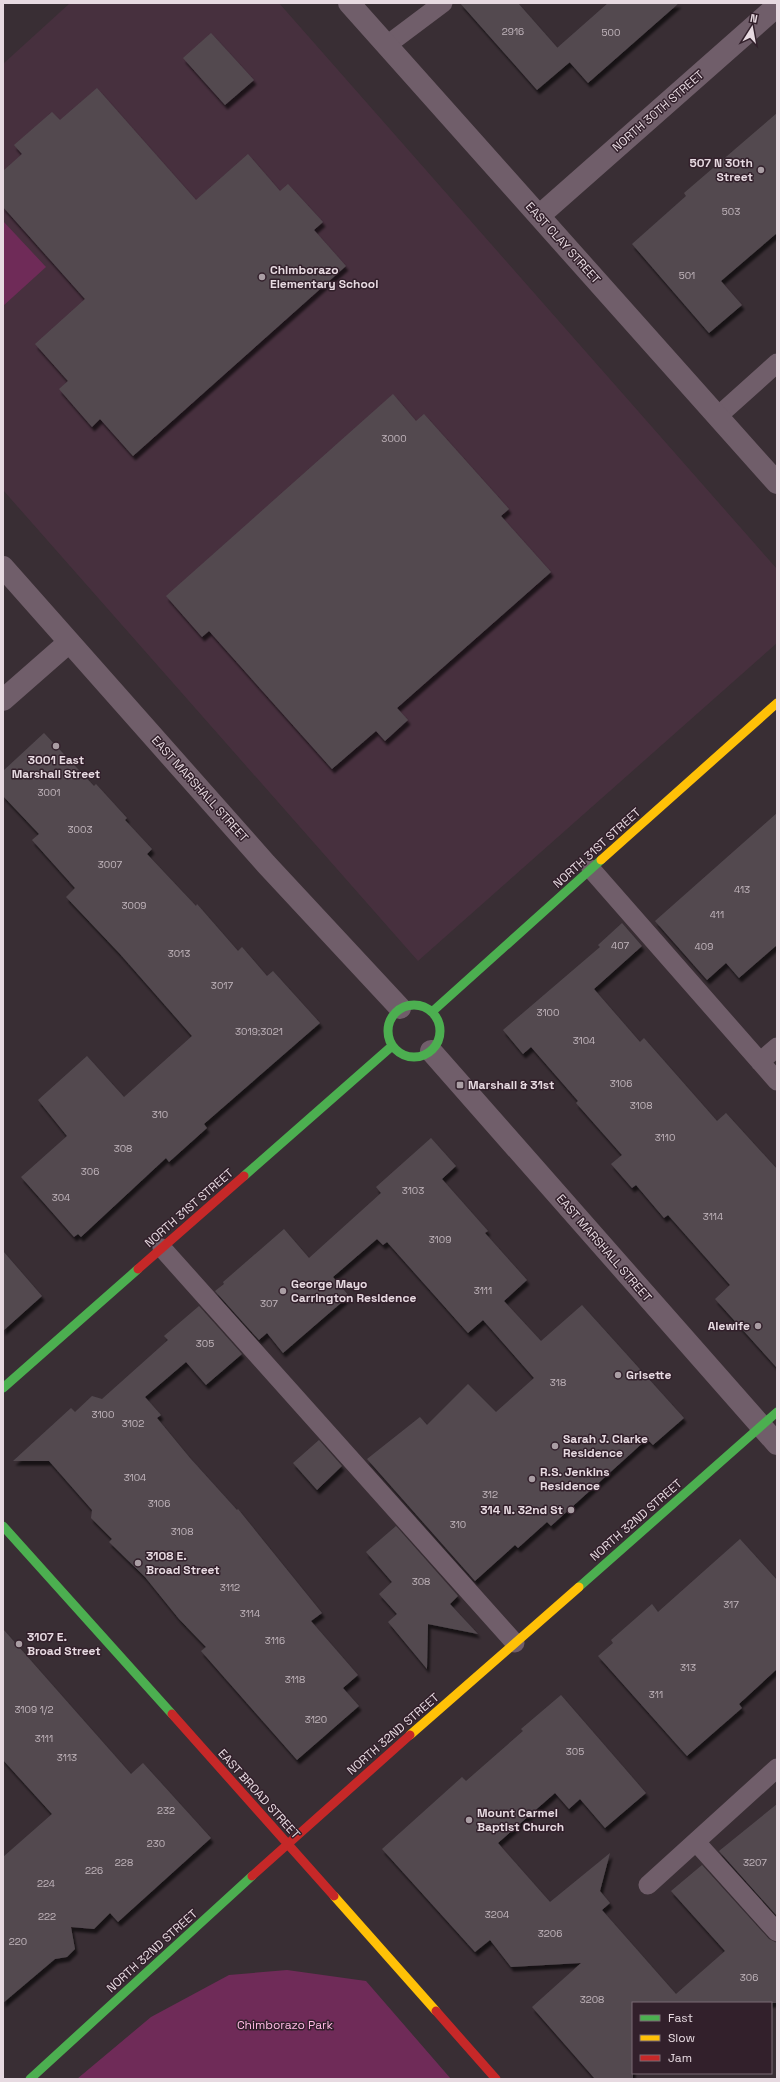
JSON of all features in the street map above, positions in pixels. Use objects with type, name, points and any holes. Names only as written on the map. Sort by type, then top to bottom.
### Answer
[{"type":"street","name":"EAST CLAY STREET","points":[[349,3],[777,483]]},
{"type":"street","name":"NORTH 30TH STREET","points":[[539,216],[777,6]]},
{"type":"street","name":"EAST MARSHALL STREET","points":[[3,567],[68,643],[261,858],[400,1008]]},
{"type":"street","points":[[3,700],[68,643]]},
{"type":"street","name":"NORTH 31ST STREET","points":[[433,1011],[777,703]]},
{"type":"street","points":[[417,1004],[426,1006],[433,1011],[440,1027],[440,1036],[437,1044],[431,1051],[424,1056],[410,1057],[398,1052],[392,1046],[388,1034],[389,1021],[400,1008],[417,1004]]},
{"type":"street","name":"NORTH 31ST STREET","points":[[3,1388],[392,1046]]},
{"type":"street","name":"EAST MARSHALL STREET","points":[[431,1051],[777,1444]]},
{"type":"street","name":"NORTH 32ND STREET","points":[[30,2079],[288,1843],[777,1412]]},
{"type":"street","name":"EAST BROAD STREET","points":[[3,1526],[288,1843],[496,2079]]},
{"type":"lane","points":[[387,45],[443,3]]},
{"type":"lane","points":[[718,416],[777,363]]},
{"type":"lane","points":[[591,868],[777,1081]]},
{"type":"lane","points":[[760,1062],[777,1047]]},
{"type":"lane","points":[[162,1248],[515,1643]]},
{"type":"lane","points":[[648,1885],[777,1768]]},
{"type":"lane","points":[[696,1842],[777,1932]]},
{"type":"shaded area","name":"Chimborazo Elementary School","points":[[70,3],[279,3],[777,569],[777,643],[418,961],[3,490],[3,64]]},
{"type":"green space","points":[[3,221],[46,267],[3,306]]},
{"type":"green space","name":"Chimborazo Park","points":[[287,1970],[366,1981],[451,2079],[77,2079],[151,2017],[229,1975]]},
{"type":"building","points":[[460,3],[518,3],[570,62],[537,90]]},
{"type":"building","points":[[608,3],[679,3],[588,83],[557,48]]},
{"type":"building","points":[[211,33],[254,80],[225,105],[183,58]]},
{"type":"building","points":[[97,88],[196,200],[248,154],[280,191],[288,184],[323,222],[314,230],[346,266],[133,456],[100,419],[92,427],[59,389],[68,381],[35,344],[85,299],[3,207],[3,171],[22,154],[14,145],[52,112],[60,120]]},
{"type":"building","points":[[777,113],[777,233],[721,281],[742,305],[709,333],[632,244],[686,196],[684,193]]},
{"type":"building","points":[[393,394],[416,421],[424,414],[509,509],[501,516],[551,572],[397,708],[408,720],[385,741],[376,731],[332,769],[209,631],[202,637],[166,596]]},
{"type":"building","points":[[44,733],[94,786],[96,784],[127,818],[125,820],[152,849],[147,854],[196,906],[197,904],[238,951],[242,947],[267,976],[273,971],[320,1023],[204,1124],[207,1128],[169,1162],[166,1158],[81,1237],[78,1234],[74,1237],[21,1177],[67,1136],[38,1100],[87,1056],[124,1097],[192,1036],[120,954],[66,897],[75,888],[32,840],[39,834],[3,796],[3,771]]},
{"type":"building","points":[[777,813],[777,945],[739,978],[726,963],[707,980],[655,921]]},
{"type":"building","points":[[622,923],[642,946],[594,989],[640,1042],[644,1038],[717,1121],[726,1113],[777,1169],[777,1368],[715,1299],[730,1285],[668,1215],[664,1218],[636,1185],[632,1188],[611,1164],[622,1155],[576,1103],[578,1101],[531,1047],[523,1054],[503,1030],[600,947],[598,945]]},
{"type":"building","points":[[431,1138],[456,1166],[442,1179],[488,1231],[485,1233],[527,1280],[504,1301],[541,1341],[582,1305],[684,1418],[653,1445],[647,1439],[551,1526],[547,1522],[518,1548],[515,1545],[475,1581],[367,1459],[420,1417],[427,1425],[468,1384],[496,1412],[534,1378],[483,1320],[468,1333],[387,1242],[383,1245],[377,1239],[333,1277],[349,1296],[283,1353],[267,1333],[259,1340],[215,1291],[224,1284],[223,1282],[284,1229],[309,1258],[381,1193],[376,1187]]},
{"type":"building","points":[[3,1251],[42,1296],[3,1331]]},
{"type":"building","points":[[199,1306],[242,1354],[206,1385],[186,1362],[145,1397],[161,1415],[157,1418],[190,1458],[237,1510],[238,1509],[322,1613],[311,1621],[358,1675],[343,1688],[359,1706],[297,1760],[201,1651],[206,1647],[179,1619],[145,1577],[109,1542],[112,1539],[91,1518],[92,1510],[49,1461],[13,1461],[71,1408],[75,1412],[92,1396],[102,1399],[168,1340],[164,1336]]},
{"type":"building","points":[[319,1440],[342,1466],[317,1490],[293,1463]]},
{"type":"building","points":[[396,1526],[458,1596],[450,1604],[478,1634],[428,1624],[427,1669],[388,1622],[397,1614],[379,1594],[392,1582],[366,1552]]},
{"type":"building","points":[[740,1539],[777,1580],[777,1669],[739,1704],[742,1708],[687,1756],[598,1656],[613,1643],[611,1640],[652,1604],[658,1612]]},
{"type":"building","points":[[3,1629],[131,1774],[143,1763],[211,1838],[118,1922],[110,1913],[94,1929],[71,1927],[75,1949],[67,1957],[55,1959],[3,2003],[3,1857],[52,1814],[3,1760]]},
{"type":"building","points":[[561,1695],[646,1793],[605,1828],[580,1799],[569,1809],[555,1793],[498,1843],[550,1902],[610,1853],[600,1891],[610,1903],[602,1910],[676,1994],[725,1951],[671,1891],[702,1865],[769,1939],[777,1943],[777,2003],[632,2002],[633,2079],[595,2079],[532,2007],[581,1963],[511,1967],[490,1940],[475,1952],[382,1849],[462,1777],[466,1781],[523,1731],[521,1729]]},
{"type":"building","points":[[777,1804],[777,1916],[719,1851]]},
{"type":"traffic: fast","points":[[433,1011],[601,860]]},
{"type":"traffic: fast","points":[[409,1005],[419,1005],[433,1012],[440,1026],[440,1031],[440,1036],[433,1050],[419,1057],[409,1057],[399,1053],[392,1046],[388,1036],[388,1026],[392,1016],[399,1009],[409,1005]]},
{"type":"traffic: fast","points":[[244,1176],[392,1046]]},
{"type":"traffic: fast","points":[[3,1388],[138,1269]]},
{"type":"traffic: fast","points":[[579,1587],[777,1412]]},
{"type":"traffic: fast","points":[[3,1526],[172,1714]]},
{"type":"traffic: fast","points":[[30,2079],[252,1876]]},
{"type":"traffic: slow","points":[[601,860],[777,703]]},
{"type":"traffic: slow","points":[[410,1735],[579,1587]]},
{"type":"traffic: slow","points":[[334,1896],[436,2011]]},
{"type":"traffic: jam","points":[[138,1269],[244,1176]]},
{"type":"traffic: jam","points":[[172,1714],[334,1896]]},
{"type":"traffic: jam","points":[[252,1876],[410,1735]]},
{"type":"traffic: jam","points":[[436,2011],[496,2079]]},
{"type":"place","name":"507 N 30th Street","points":[[761,170]]},
{"type":"place","name":"Chimborazo Elementary School","points":[[262,277]]},
{"type":"place","name":"3001 East Marshall Street","points":[[56,746]]},
{"type":"place","name":"Marshall & 31st","points":[[460,1085]]},
{"type":"place","name":"George Mayo Carrington Residence","points":[[283,1291]]},
{"type":"place","name":"Alewife","points":[[758,1326]]},
{"type":"place","name":"Grisette","points":[[618,1375]]},
{"type":"place","name":"Sarah J. Clarke Residence","points":[[555,1446]]},
{"type":"place","name":"R.S. Jenkins Residence","points":[[532,1479]]},
{"type":"place","name":"314 N. 32nd St","points":[[571,1510]]},
{"type":"place","name":"3108 E. Broad Street","points":[[138,1563]]},
{"type":"place","name":"3107 E. Broad Street","points":[[19,1644]]},
{"type":"place","name":"Mount Carmel Baptist Church","points":[[469,1820]]}]
